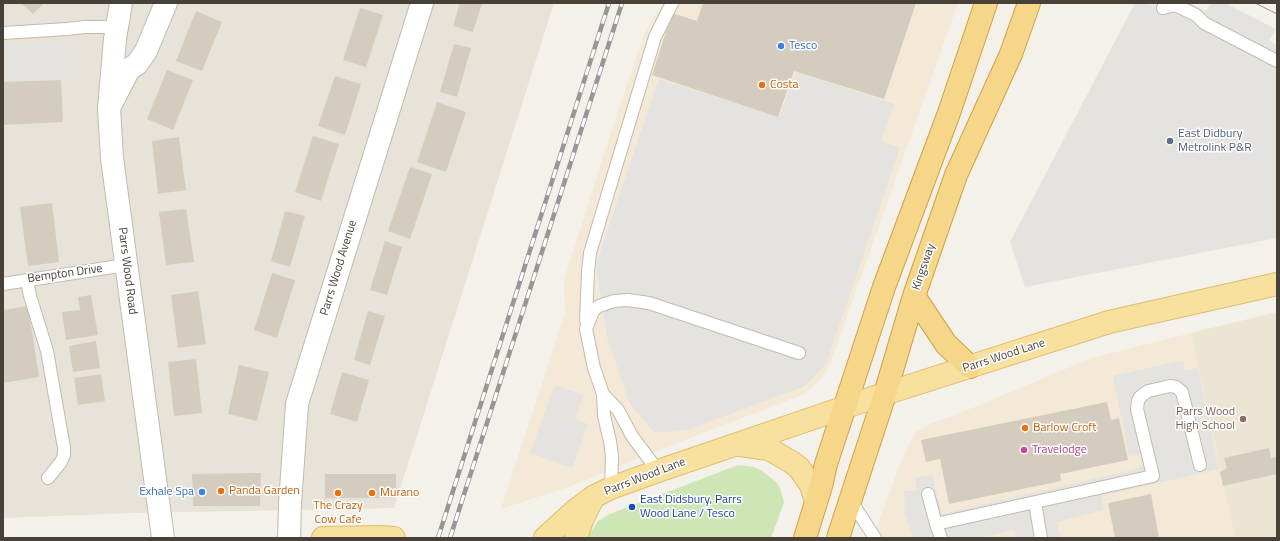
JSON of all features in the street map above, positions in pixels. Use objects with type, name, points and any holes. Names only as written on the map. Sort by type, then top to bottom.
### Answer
[{"type":"highway","points":[[805,538],[826,464],[884,287],[949,113],[986,3]]},
{"type":"highway","name":"Kingsway","points":[[838,538],[885,394],[914,296],[956,175],[1011,54],[1029,3]]},
{"type":"highway","points":[[914,296],[946,344],[970,367]]},
{"type":"main road","name":"Parrs Wood Lane","points":[[545,538],[577,509],[602,493],[658,471],[735,444],[1109,322],[1277,284]]},
{"type":"main road","name":"Parrs Wood Lane","points":[[735,444],[769,449],[793,463],[799,468],[811,486],[816,502]]},
{"type":"main road","points":[[576,538],[582,520],[602,493]]},
{"type":"main road","points":[[323,538],[394,538]]},
{"type":"street","name":"Parrs Wood Road","points":[[121,3],[117,27],[109,108],[112,158],[162,538]]},
{"type":"street","points":[[109,108],[129,69],[137,64],[146,51],[166,3]]},
{"type":"street","name":"Parrs Wood Avenue","points":[[289,538],[297,404],[422,3]]},
{"type":"lane","points":[[602,493],[612,457],[604,416],[603,394],[594,368],[586,329],[590,253],[655,37],[672,3]]},
{"type":"lane","points":[[1163,8],[1175,5],[1196,15],[1204,23],[1277,61]]},
{"type":"lane","points":[[3,33],[84,27],[117,27]]},
{"type":"lane","name":"Bempton Drive","points":[[3,284],[126,265]]},
{"type":"lane","points":[[27,280],[30,296],[47,351],[64,448],[64,455],[61,462],[48,478]]},
{"type":"lane","points":[[586,329],[593,311],[599,306],[614,300],[649,302],[799,353]]},
{"type":"lane","points":[[936,524],[1153,476],[1137,409],[1138,401],[1140,397],[1148,391],[1170,386],[1176,387],[1182,392],[1200,465]]},
{"type":"lane","points":[[603,394],[618,410],[632,436],[658,471]]},
{"type":"lane","points":[[928,494],[941,538]]},
{"type":"lane","points":[[851,501],[875,538]]},
{"type":"lane","points":[[1035,503],[1041,538]]},
{"type":"shaded area","points":[[3,3],[554,3],[394,508],[133,513],[3,518]]},
{"type":"shaded area","points":[[663,3],[958,3],[830,364],[825,374],[817,383],[802,395],[568,487],[501,509],[565,313],[564,280],[615,120],[645,32]]},
{"type":"shaded area","name":"East Didbury Metrolink P&R","points":[[1135,3],[1146,3],[1153,6],[1155,3],[1190,3],[1206,11],[1211,3],[1225,3],[1276,29],[1269,41],[1277,45],[1277,238],[1025,287],[1010,242]]},
{"type":"shaded area","points":[[66,42],[67,54],[79,53],[80,79],[3,82],[3,44]]},
{"type":"shaded area","points":[[796,72],[894,104],[881,141],[900,148],[826,364],[805,386],[687,430],[654,432],[629,402],[607,337],[596,268],[603,243],[659,79],[779,117]]},
{"type":"shaded area","name":"Parrs Wood High School","points":[[1277,312],[1277,538],[1235,538],[1191,333]]},
{"type":"shaded area","points":[[1191,333],[1235,538],[873,538],[900,464],[917,431],[932,423],[953,416],[1092,358]]},
{"type":"shaded area","points":[[1183,360],[1185,370],[1198,368],[1219,469],[1101,496],[1104,510],[1057,522],[1061,538],[1016,538],[1014,530],[980,538],[913,538],[905,514],[904,491],[917,491],[915,478],[932,475],[942,514],[1140,468],[1142,465],[1140,454],[1129,456],[1113,376]]},
{"type":"shaded area","points":[[555,385],[583,395],[575,419],[588,424],[572,468],[530,453]]},
{"type":"green space","points":[[738,465],[754,467],[762,471],[776,482],[780,488],[784,502],[771,538],[587,538],[598,521],[610,514]]},
{"type":"building","points":[[21,3],[44,3],[33,14]]},
{"type":"building","points":[[460,3],[482,3],[473,32],[453,26]]},
{"type":"building","name":"Tesco","points":[[703,3],[916,3],[884,99],[794,71],[778,117],[652,75],[672,13],[697,21]]},
{"type":"building","points":[[360,8],[383,15],[366,67],[343,60]]},
{"type":"building","points":[[196,11],[222,22],[202,71],[176,61]]},
{"type":"building","points":[[454,44],[471,48],[457,97],[440,92]]},
{"type":"building","points":[[167,70],[193,80],[173,130],[147,119]]},
{"type":"building","points":[[335,76],[361,84],[345,135],[318,126]]},
{"type":"building","points":[[61,80],[63,122],[3,125],[3,82]]},
{"type":"building","points":[[437,102],[466,112],[446,172],[417,162]]},
{"type":"building","points":[[313,136],[339,144],[321,201],[295,192]]},
{"type":"building","points":[[179,137],[186,190],[158,194],[152,141]]},
{"type":"building","points":[[410,167],[432,174],[410,239],[388,231]]},
{"type":"building","points":[[52,203],[59,262],[28,266],[20,207]]},
{"type":"building","points":[[186,209],[194,262],[166,265],[159,212]]},
{"type":"building","points":[[285,211],[305,216],[290,267],[271,261]]},
{"type":"building","points":[[385,241],[402,247],[387,295],[370,290]]},
{"type":"building","points":[[272,273],[295,280],[277,338],[254,330]]},
{"type":"building","points":[[198,291],[206,344],[178,348],[171,295]]},
{"type":"building","points":[[91,295],[98,335],[66,340],[62,312],[80,310],[78,297]]},
{"type":"building","points":[[28,306],[39,377],[3,383],[3,310]]},
{"type":"building","points":[[368,311],[385,316],[370,365],[354,360]]},
{"type":"building","points":[[96,341],[100,368],[73,372],[69,346]]},
{"type":"building","points":[[196,359],[202,413],[174,416],[168,362]]},
{"type":"building","points":[[239,365],[269,372],[257,421],[228,414]]},
{"type":"building","points":[[342,372],[369,380],[357,422],[330,414]]},
{"type":"building","points":[[101,374],[105,401],[78,405],[74,378]]},
{"type":"building","name":"Travelodge","points":[[1107,402],[1111,420],[1119,418],[1128,460],[1060,474],[1061,481],[949,504],[940,459],[926,462],[921,440]]},
{"type":"building","points":[[1269,448],[1271,458],[1277,457],[1277,474],[1223,486],[1220,472],[1227,468],[1224,458]]},
{"type":"building","points":[[261,473],[260,506],[193,506],[192,474]]},
{"type":"building","points":[[325,474],[396,474],[396,498],[325,498]]},
{"type":"building","points":[[1151,494],[1159,538],[1115,538],[1108,503]]},
{"type":"tram line","points":[[1255,3],[1277,14]]},
{"type":"railway","points":[[438,538],[609,3]]},
{"type":"railway","points":[[450,538],[622,3]]},
{"type":"place","name":"Tesco","points":[[781,46]]},
{"type":"place","name":"Costa","points":[[762,85]]},
{"type":"place","name":"East Didbury Metrolink P&R","points":[[1170,141]]},
{"type":"place","name":"Parrs Wood High School","points":[[1243,419]]},
{"type":"place","name":"Barlow Croft","points":[[1025,428]]},
{"type":"place","name":"Travelodge","points":[[1024,450]]},
{"type":"place","name":"Panda Garden","points":[[221,491]]},
{"type":"place","name":"Exhale Spa","points":[[202,492]]},
{"type":"place","name":"The Crazy Cow Cafe","points":[[338,493]]},
{"type":"place","name":"Murano","points":[[372,493]]},
{"type":"place","name":"East Didsbury, Parrs Wood Lane / Tesco","points":[[632,507]]}]
